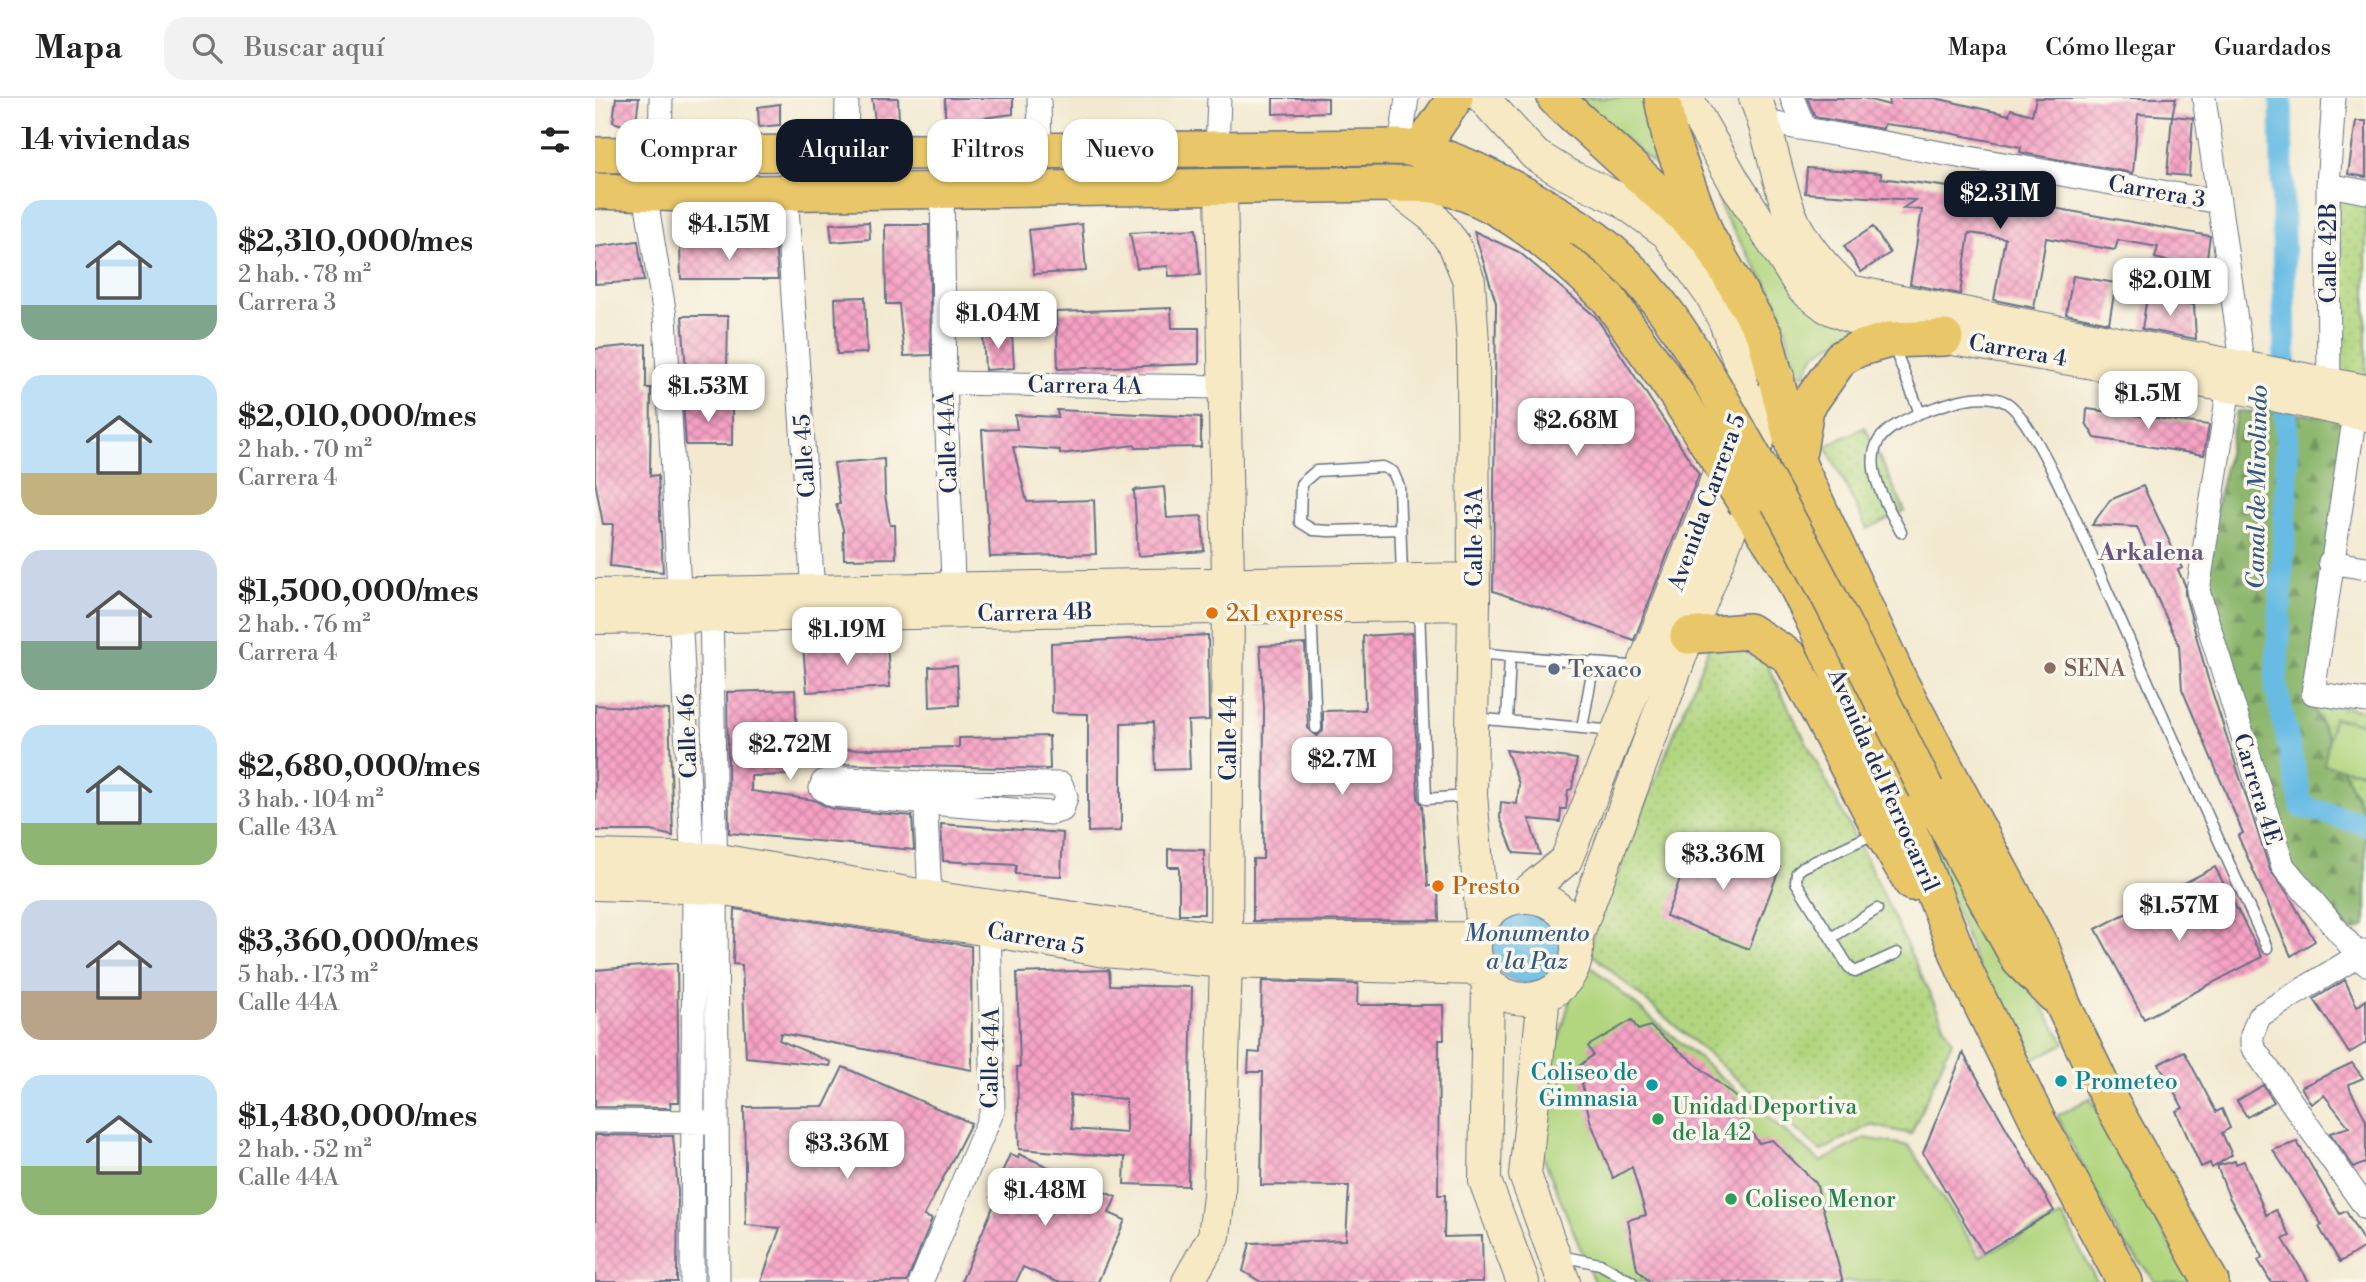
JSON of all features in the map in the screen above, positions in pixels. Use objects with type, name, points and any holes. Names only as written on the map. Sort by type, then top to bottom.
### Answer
[{"type":"main road","points":[[1048,150],[1410,147],[1455,98]]},
{"type":"main road","name":"Avenida Carrera 5","points":[[1483,98],[1535,155],[1566,174],[1621,200],[1667,233],[1713,298],[1738,356],[1744,398],[1710,499],[1566,860],[1521,897]]},
{"type":"main road","points":[[1555,98],[1704,226]]},
{"type":"main road","points":[[1663,98],[1670,138],[1704,226],[1765,336],[1778,377],[1797,461],[1900,682],[2042,949],[2063,1005],[2109,1099],[2211,1282]]},
{"type":"main road","name":"Carrera 4","points":[[1687,98],[1735,183],[1802,288],[1827,307],[1870,325],[2247,380]]},
{"type":"main road","name":"Carrera 4","points":[[1760,110],[1790,215],[1826,270],[1849,290],[2339,399]]},
{"type":"main road","name":"Avenida del Ferrocarril","points":[[1410,147],[1534,200],[1611,247],[1637,274],[1674,322],[1811,557],[1911,794],[1949,932],[2028,1100],[2125,1282]]},
{"type":"main road","points":[[595,155],[616,155]]},
{"type":"main road","name":"Avenida del Ferrocarril","points":[[595,191],[786,193],[1390,184],[1439,186],[1487,204],[1555,250],[1608,298],[1678,397],[1787,567],[1911,794],[2019,960],[2063,1005]]},
{"type":"main road","name":"Calle 43A","points":[[1390,184],[1433,217],[1454,244],[1469,281],[1473,344],[1474,592],[1471,795],[1479,929]]},
{"type":"main road","name":"Calle 44","points":[[1188,1282],[1214,1236],[1219,1195],[1227,951],[1228,595],[1221,187]]},
{"type":"main road","points":[[1797,461],[1806,408],[1833,366],[1858,349],[1889,340],[1945,338]]},
{"type":"main road","name":"Avenida Carrera 5","points":[[1576,939],[1732,525],[1778,377]]},
{"type":"main road","name":"Carrera 4B","points":[[595,618],[813,592],[954,601]]},
{"type":"main road","name":"Carrera 4B","points":[[595,595],[696,606],[1474,592]]},
{"type":"main road","name":"Carrera 4B","points":[[1228,595],[1311,607],[1411,593]]},
{"type":"main road","points":[[1688,636],[1749,631],[1790,657],[1881,831],[1935,922],[1949,932]]},
{"type":"main road","name":"Carrera 5","points":[[595,856],[989,917]]},
{"type":"main road","name":"Carrera 5","points":[[595,884],[704,873],[930,897],[1105,951],[1227,951],[1479,929]]},
{"type":"main road","points":[[1484,976],[1513,997],[1529,999],[1544,996],[1560,986],[1571,973],[1576,957],[1576,939],[1565,915],[1542,900],[1521,897],[1499,905],[1479,929],[1475,954],[1484,976],[1485,1181],[1523,1282]]},
{"type":"main road","name":"Carrera 5","points":[[1227,951],[1484,976]]},
{"type":"main road","points":[[1544,996],[1525,1175],[1559,1268]]},
{"type":"street","points":[[660,98],[660,119]]},
{"type":"street","points":[[847,98],[847,119]]},
{"type":"street","points":[[1039,98],[1039,119]]},
{"type":"street","points":[[1217,150],[1219,98]]},
{"type":"street","points":[[1407,98],[1410,147]]},
{"type":"street","points":[[1792,98],[1804,127]]},
{"type":"street","points":[[2204,98],[2247,380]]},
{"type":"street","name":"Calle 42B","points":[[2334,98],[2328,185],[2339,399],[2330,562],[2313,692],[2366,701]]},
{"type":"street","name":"Carrera 3","points":[[1760,110],[1804,127],[2219,202]]},
{"type":"street","points":[[2328,185],[2366,192]]},
{"type":"street","name":"Calle 44A","points":[[942,190],[945,383],[954,601]]},
{"type":"street","name":"Calle 46","points":[[645,193],[665,316],[696,606],[704,873],[705,1122],[718,1282]]},
{"type":"street","name":"Calle 45","points":[[786,193],[813,592]]},
{"type":"street","name":"Carrera 4E","points":[[2247,380],[2198,589],[2283,866],[2364,956]]},
{"type":"street","name":"Carrera 4A","points":[[945,383],[1226,387]]},
{"type":"street","points":[[2330,562],[2366,568]]},
{"type":"street","points":[[1061,784],[1066,797],[1062,810],[1051,813],[925,794],[1061,784]]},
{"type":"street","points":[[925,794],[930,897]]},
{"type":"street","name":"Calle 44A","points":[[921,1282],[993,1110],[989,917]]},
{"type":"street","points":[[2364,956],[2259,1016],[2252,1035],[2252,1046],[2366,1208]]},
{"type":"street","points":[[595,1121],[705,1122]]},
{"type":"street","name":"Calle 46","points":[[692,1282],[705,1122]]},
{"type":"lane","points":[[1889,340],[1920,412]]},
{"type":"lane","points":[[1901,532],[1873,473],[1879,441],[1897,424],[1920,412],[1956,401],[1995,399],[2014,409],[2029,428],[2067,502],[2267,948]]},
{"type":"lane","points":[[1400,528],[1313,530],[1300,522],[1301,484],[1316,471],[1384,467],[1393,472],[1399,486],[1400,528],[1411,593],[1426,799],[1471,795]]},
{"type":"lane","points":[[1311,607],[1316,728]]},
{"type":"lane","points":[[1473,653],[1643,667]]},
{"type":"lane","points":[[1507,721],[1510,656]]},
{"type":"lane","points":[[1582,728],[1594,663]]},
{"type":"lane","points":[[1473,718],[1618,731]]},
{"type":"lane","points":[[1881,831],[1797,872],[1796,882],[1855,972],[1897,953]]},
{"type":"lane","points":[[1831,938],[1877,909]]},
{"type":"lane","points":[[1559,1268],[1600,1264],[1632,1282]]},
{"type":"green space","points":[[1578,98],[1653,98],[1679,186]]},
{"type":"green space","points":[[1702,132],[1861,328],[1815,354],[1803,376],[1798,372],[1777,300],[1723,214]]},
{"type":"green space","points":[[2329,188],[2366,195],[2366,390],[2330,384]]},
{"type":"green space","points":[[2237,411],[2357,417],[2310,701],[2366,817],[2366,925],[2352,932],[2284,861],[2199,589]]},
{"type":"green space","points":[[1865,427],[1905,511],[1867,529],[1826,446]]},
{"type":"green space","points":[[1713,637],[1765,661],[1870,867],[1952,1041],[1911,1134],[1870,1125],[1821,1151],[1587,950]]},
{"type":"green space","points":[[2310,701],[2366,711],[2366,824]]},
{"type":"green space","points":[[2333,718],[2366,724],[2366,773],[2324,765]]},
{"type":"green space","points":[[1919,810],[2065,1043],[2027,1063],[1974,958]]},
{"type":"green space","name":"Unidad Deportiva de la 42","points":[[1591,967],[1821,1162],[1865,1138],[1909,1146],[1980,1256],[2063,1216],[2097,1282],[1594,1282],[1540,1149],[1550,1071],[1572,993],[1579,979]]},
{"type":"green space","points":[[2090,1098],[2191,1282],[2156,1282],[2120,1238],[2057,1116]]},
{"type":"water","name":"Monumento a la Paz","points":[[1527,910],[1548,916],[1558,926],[1564,947],[1558,968],[1548,978],[1527,984],[1506,978],[1496,968],[1490,947],[1496,926],[1506,916]]},
{"type":"building","points":[[616,98],[639,98],[636,119],[616,119],[616,123],[613,122]]},
{"type":"building","points":[[872,98],[898,98],[899,119],[875,119]]},
{"type":"building","points":[[945,98],[1013,98],[1013,114],[975,119],[945,119]]},
{"type":"building","points":[[1273,98],[1328,98],[1328,112],[1273,114]]},
{"type":"building","points":[[1807,98],[1863,98],[1889,105],[1890,98],[1935,98],[2009,115],[2011,109],[2032,115],[2036,98],[2176,98],[2172,116],[2138,114],[2133,173],[2028,154],[2020,152],[2021,147],[1934,130],[1884,124],[1883,129],[1815,117]]},
{"type":"building","points":[[780,104],[780,119],[776,119],[776,125],[762,127],[758,107]]},
{"type":"building","points":[[2172,116],[2193,118],[2189,176],[2167,174]]},
{"type":"building","points":[[2356,121],[2366,121],[2366,177],[2348,174]]},
{"type":"building","points":[[1807,168],[1881,173],[1881,178],[2009,195],[2009,200],[2210,236],[2205,271],[2155,258],[2158,247],[2118,240],[2115,250],[2046,238],[2034,308],[1994,300],[2005,238],[1969,233],[1960,294],[1910,284],[1922,210],[1903,208],[1915,200],[1805,193]]},
{"type":"building","points":[[869,222],[870,239],[832,242],[830,224]]},
{"type":"building","points":[[1082,224],[1086,271],[1034,274],[1029,230]]},
{"type":"building","points":[[885,225],[929,225],[931,355],[904,356],[899,304],[886,304]]},
{"type":"building","points":[[1873,227],[1890,253],[1861,272],[1844,246]]},
{"type":"building","points":[[1196,229],[1200,275],[1169,276],[1168,266],[1137,268],[1130,233]]},
{"type":"building","points":[[1474,231],[1519,252],[1596,317],[1699,474],[1634,640],[1493,591],[1496,303]]},
{"type":"building","points":[[638,241],[644,281],[595,284],[595,247]]},
{"type":"building","points":[[775,243],[778,279],[681,279],[680,246]]},
{"type":"building","points":[[2073,276],[2116,283],[2109,323],[2066,314]]},
{"type":"building","points":[[865,297],[867,353],[837,354],[835,298]]},
{"type":"building","points":[[2147,297],[2194,305],[2196,339],[2142,329]]},
{"type":"building","points":[[1171,308],[1172,328],[1199,328],[1199,364],[1058,369],[1056,312]]},
{"type":"building","points":[[682,316],[728,316],[727,371],[686,371]]},
{"type":"building","points":[[1012,332],[1014,368],[985,370],[983,333]]},
{"type":"building","points":[[646,344],[646,388],[651,388],[650,476],[658,475],[663,572],[610,566],[613,524],[603,524],[595,481],[595,349]]},
{"type":"building","points":[[683,403],[732,403],[732,445],[686,445]]},
{"type":"building","points":[[2087,409],[2209,425],[2204,455],[2095,438],[2086,423]]},
{"type":"building","points":[[1057,410],[1201,417],[1201,447],[1136,448],[1135,445],[1060,454],[1060,450],[1013,447],[1027,502],[1094,500],[1096,554],[990,557],[982,430],[1017,429],[1015,415],[1058,417]]},
{"type":"building","points":[[884,459],[885,495],[890,525],[895,525],[896,558],[844,559],[843,529],[836,504],[840,504],[834,463]]},
{"type":"building","points":[[2143,486],[2182,568],[2178,570],[2185,585],[2185,595],[2208,679],[2270,870],[2288,894],[2315,941],[2291,956],[2238,836],[2243,833],[2182,689],[2179,645],[2139,559],[2149,555],[2137,527],[2092,525],[2110,500]]},
{"type":"building","points":[[1164,487],[1167,518],[1202,516],[1204,551],[1138,556],[1134,490]]},
{"type":"building","points":[[1412,633],[1418,799],[1422,805],[1428,886],[1438,886],[1439,920],[1253,921],[1253,859],[1263,859],[1264,707],[1260,646],[1305,644],[1308,728],[1317,736],[1323,731],[1323,711],[1365,710],[1363,636]]},
{"type":"building","points":[[1208,635],[1209,720],[1188,721],[1190,769],[1156,770],[1154,722],[1121,723],[1121,831],[1088,832],[1088,714],[1052,713],[1051,643]]},
{"type":"building","points":[[887,643],[890,687],[807,692],[803,647]]},
{"type":"building","points":[[957,666],[959,705],[930,707],[929,667]]},
{"type":"building","points":[[795,690],[797,741],[786,742],[788,775],[751,776],[751,791],[814,800],[832,809],[912,816],[914,850],[729,833],[727,692]]},
{"type":"building","points":[[595,705],[669,710],[673,836],[651,831],[595,831]]},
{"type":"building","points":[[1049,736],[1050,769],[829,764],[829,750],[959,747],[959,738]]},
{"type":"building","points":[[1506,750],[1577,759],[1572,789],[1568,790],[1566,809],[1561,809],[1560,822],[1529,819],[1540,855],[1514,853],[1500,818],[1501,802],[1517,804],[1519,784]]},
{"type":"building","points":[[941,824],[1063,833],[1061,876],[1015,874],[1016,865],[943,861]]},
{"type":"building","points":[[1697,835],[1780,867],[1749,949],[1666,916]]},
{"type":"building","points":[[1168,849],[1204,850],[1204,914],[1179,914],[1179,867],[1168,867]]},
{"type":"building","points":[[2215,867],[2262,957],[2144,1019],[2096,929]]},
{"type":"building","points":[[735,909],[971,946],[972,1070],[781,1033],[779,1040],[831,1062],[830,1066],[746,1057],[742,965],[733,964]]},
{"type":"building","points":[[677,963],[679,1102],[670,1102],[671,1108],[595,1107],[595,970]]},
{"type":"building","points":[[1109,970],[1110,985],[1192,987],[1188,1186],[1124,1184],[1125,1157],[1019,1149],[1017,973]],"holes":[[[1070,1095],[1126,1099],[1126,1133],[1072,1129]]]},
{"type":"building","points":[[2345,980],[2357,1007],[2366,1000],[2366,1043],[2349,1053],[2314,999]]},
{"type":"building","points":[[1262,981],[1358,984],[1357,1005],[1443,1005],[1444,1040],[1439,1040],[1438,1195],[1445,1195],[1444,1237],[1482,1236],[1483,1282],[1261,1282],[1243,1271],[1250,1243],[1346,1240],[1349,1186],[1261,1185],[1263,1072],[1248,1072],[1249,1052],[1260,1053]]},
{"type":"building","name":"Coliseo Menor","points":[[1632,1020],[1638,1030],[1650,1026],[1744,1104],[1735,1109],[1759,1143],[1772,1140],[1816,1183],[1843,1282],[1650,1282],[1637,1269],[1628,1220],[1646,1215],[1632,1167],[1613,1178],[1590,1120],[1578,1067],[1593,1055],[1588,1046]]},
{"type":"building","points":[[2184,1051],[2216,1112],[2222,1109],[2230,1128],[2222,1133],[2232,1155],[2212,1168],[2210,1163],[2201,1167],[2176,1111],[2183,1108],[2159,1064]]},
{"type":"building","points":[[1963,1053],[2054,1211],[1983,1253],[1923,1153]]},
{"type":"building","points":[[2352,1063],[2363,1078],[2349,1084],[2350,1089],[2366,1120],[2366,1163],[2354,1167],[2330,1133],[2349,1127],[2324,1095],[2311,1104],[2301,1087]]},
{"type":"building","points":[[843,1067],[971,1123],[924,1216],[932,1219],[907,1282],[761,1282],[780,1228],[746,1225],[744,1107],[824,1106]]},
{"type":"building","points":[[2263,1085],[2274,1102],[2247,1117],[2237,1101]]},
{"type":"building","points":[[595,1135],[673,1136],[678,1191],[677,1282],[595,1282]]},
{"type":"building","points":[[2297,1142],[2340,1214],[2346,1211],[2366,1246],[2340,1262],[2319,1227],[2322,1225],[2273,1150]]},
{"type":"building","points":[[1010,1154],[1018,1158],[1019,1154],[1116,1197],[1109,1213],[1125,1220],[1098,1282],[1057,1282],[1023,1267],[1016,1282],[961,1282],[996,1200],[991,1197]]},
{"type":"building","points":[[2235,1161],[2236,1164],[2244,1161],[2266,1215],[2276,1210],[2290,1236],[2283,1239],[2309,1282],[2271,1282],[2258,1260],[2263,1257],[2229,1197],[2217,1166]]},
{"type":"waterway","name":"Canal de Mirolindo","points":[[2281,98],[2287,484],[2276,686],[2302,807],[2366,824]]},
{"type":"place","name":"2x1 express","points":[[1212,613]]},
{"type":"place","name":"SENA","points":[[2050,668]]},
{"type":"place","name":"Texaco","points":[[1554,669]]},
{"type":"place","name":"Presto","points":[[1438,886]]},
{"type":"place","name":"Prometeo","points":[[2061,1081]]},
{"type":"place","name":"Coliseo de Gimnasia","points":[[1652,1085]]},
{"type":"place","name":"Unidad Deportiva de la 42","points":[[1658,1119]]},
{"type":"place","name":"Coliseo Menor","points":[[1731,1199]]},
{"type":"district","name":"Arkalena","points":[[2151,552]]}]
